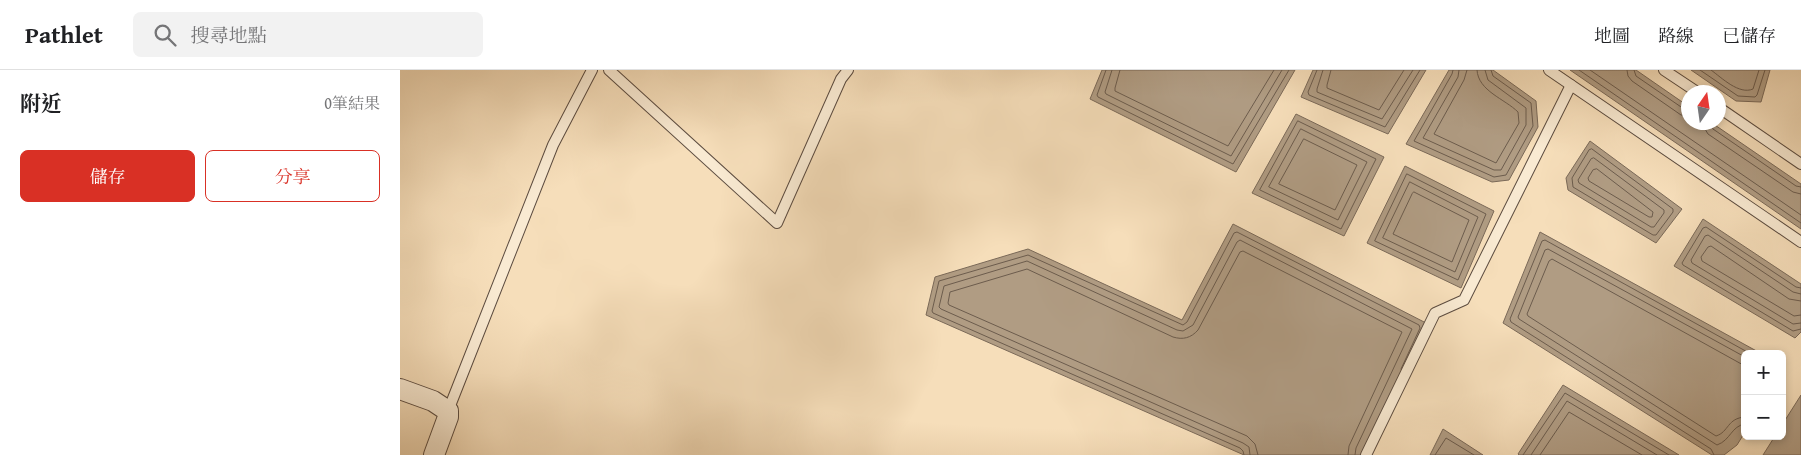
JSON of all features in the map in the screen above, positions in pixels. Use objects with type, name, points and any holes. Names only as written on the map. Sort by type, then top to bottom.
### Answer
[{"type":"street","points":[[400,389],[433,401],[448,410],[448,417],[434,455]]},
{"type":"lane","points":[[448,410],[553,145],[592,70]]},
{"type":"lane","points":[[609,70],[777,223],[842,79],[848,70]]},
{"type":"lane","points":[[1549,70],[1801,242]]},
{"type":"lane","points":[[1664,70],[1686,85]]},
{"type":"lane","points":[[1366,455],[1435,313],[1464,300],[1571,85]]},
{"type":"lane","points":[[1726,112],[1801,164]]},
{"type":"water","points":[[1102,70],[1295,70],[1236,172],[1090,99]]},
{"type":"water","points":[[1313,70],[1426,70],[1388,134],[1301,97]]},
{"type":"water","points":[[1449,70],[1493,70],[1536,101],[1538,127],[1509,180],[1492,182],[1406,144]]},
{"type":"water","points":[[1570,70],[1636,70],[1681,101],[1681,130],[1722,130],[1801,184],[1801,229]]},
{"type":"water","points":[[1691,70],[1770,70],[1761,102],[1736,101],[1726,94],[1726,85],[1713,85]]},
{"type":"water","points":[[1296,114],[1384,157],[1344,236],[1252,193]]},
{"type":"water","points":[[1590,141],[1682,209],[1656,243],[1568,190],[1566,178]]},
{"type":"water","points":[[1405,166],[1494,211],[1461,288],[1367,243]]},
{"type":"water","points":[[1703,219],[1801,284],[1801,332],[1795,338],[1674,266]]},
{"type":"water","points":[[1233,224],[1428,324],[1366,455],[1244,455],[926,315],[935,277],[1028,249],[1182,320]]},
{"type":"water","points":[[1540,232],[1755,350],[1741,350],[1741,438],[1737,445],[1724,455],[1712,455],[1503,323]]},
{"type":"water","points":[[1563,385],[1679,455],[1519,455]]},
{"type":"water","points":[[1801,395],[1801,455],[1763,455],[1772,440],[1786,440],[1786,419]]},
{"type":"water","points":[[1443,429],[1483,455],[1430,455]]}]
